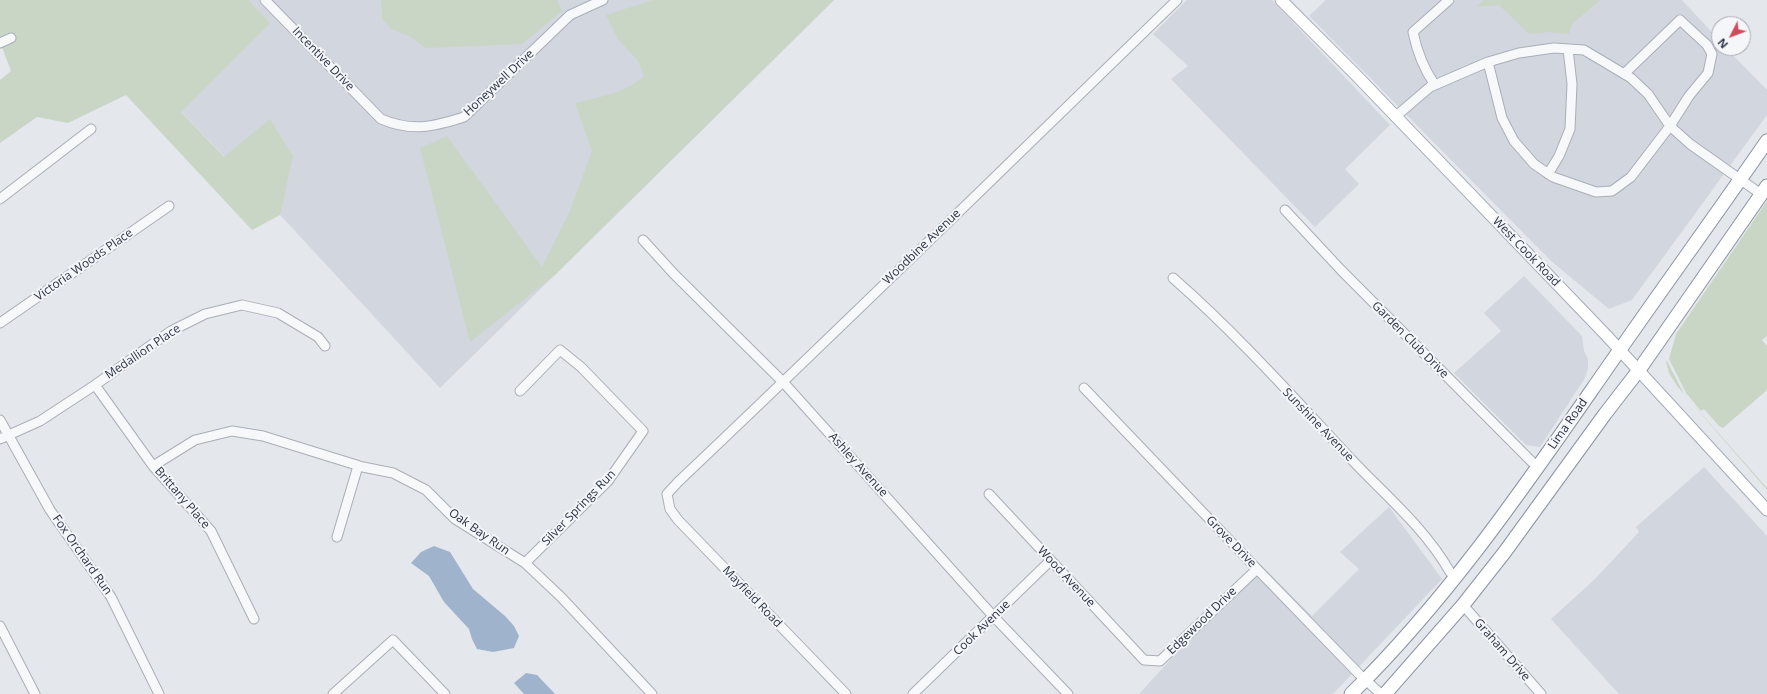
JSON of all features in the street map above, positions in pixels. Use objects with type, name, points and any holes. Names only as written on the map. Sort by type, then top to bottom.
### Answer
[{"type":"highway","name":"Lima Road","points":[[1351,694],[1383,663],[1456,577],[1538,468],[1767,141]]},
{"type":"highway","name":"Lima Road","points":[[1385,694],[1463,605],[1504,553],[1605,414],[1639,370],[1764,190]]},
{"type":"main road","name":"West Cook Road","points":[[1281,0],[1356,75],[1620,350],[1767,510]]},
{"type":"street","name":"Incentive Drive","points":[[265,0],[381,118]]},
{"type":"street","name":"Honeywell Drive","points":[[381,118],[397,125],[423,128],[464,117],[570,15],[603,0]]},
{"type":"street","name":"Woodbine Avenue","points":[[667,494],[1177,0]]},
{"type":"street","points":[[1435,85],[1424,70],[1413,32],[1449,0]]},
{"type":"street","points":[[1488,62],[1504,123],[1514,141],[1534,164],[1548,174],[1596,192],[1612,191],[1631,177],[1670,126],[1689,96],[1708,73],[1712,54],[1707,45],[1680,20],[1624,74]]},
{"type":"street","points":[[0,43],[11,38]]},
{"type":"street","points":[[1395,117],[1435,85],[1488,62],[1519,53],[1554,48],[1584,50],[1624,74],[1648,94],[1670,126],[1690,144],[1740,180],[1764,190]]},
{"type":"street","points":[[1548,174],[1560,156],[1570,128],[1572,84],[1568,48]]},
{"type":"street","points":[[0,199],[91,129]]},
{"type":"street","name":"Victoria Woods Place","points":[[0,324],[169,206]]},
{"type":"street","name":"Garden Club Drive","points":[[1285,210],[1341,270],[1538,468]]},
{"type":"street","name":"Ashley Avenue","points":[[643,240],[674,274],[784,382],[994,617],[1068,694]]},
{"type":"street","name":"Sunshine Avenue","points":[[1173,278],[1211,313],[1358,466],[1402,509],[1450,572],[1456,577]]},
{"type":"street","name":"Medallion Place","points":[[0,439],[10,436],[40,421],[95,385],[171,331],[205,314],[242,305],[278,313],[318,337],[325,346]]},
{"type":"street","name":"Silver Springs Run","points":[[520,391],[560,350],[581,367],[643,431],[608,480],[525,563]]},
{"type":"street","name":"Brittany Place","points":[[95,385],[153,466],[211,531],[254,619]]},
{"type":"street","name":"Grove Drive","points":[[1084,388],[1256,569],[1365,680],[1381,694]]},
{"type":"street","name":"Fox Orchard Run","points":[[0,420],[50,510],[111,597],[159,694]]},
{"type":"street","name":"Oak Bay Run","points":[[153,466],[195,440],[232,431],[263,436],[358,466],[393,473],[426,490],[455,519],[525,563],[561,597],[652,694]]},
{"type":"street","points":[[337,537],[358,466]]},
{"type":"street","name":"Mayfield Road","points":[[667,494],[670,509],[678,520],[846,694]]},
{"type":"street","name":"Wood Avenue","points":[[989,494],[1144,660]]},
{"type":"street","name":"Cook Avenue","points":[[913,694],[1050,561]]},
{"type":"street","name":"Edgewood Drive","points":[[1144,660],[1160,661],[1256,569]]},
{"type":"street","name":"Graham Drive","points":[[1463,605],[1541,694]]},
{"type":"street","points":[[0,626],[35,694]]},
{"type":"street","points":[[333,694],[393,640],[445,694]]},
{"type":"shaded area","points":[[74,0],[834,0],[440,388],[283,218]]},
{"type":"shaded area","points":[[1187,0],[1272,0],[1390,125],[1345,169],[1359,184],[1315,227],[1171,79],[1188,66],[1153,34]]},
{"type":"shaded area","points":[[1326,0],[1682,0],[1711,31],[1711,56],[1734,56],[1767,90],[1767,115],[1632,300],[1609,309],[1551,261],[1309,16]]},
{"type":"shaded area","points":[[1524,276],[1582,336],[1584,351],[1588,359],[1588,368],[1585,378],[1540,447],[1526,445],[1454,373],[1501,331],[1484,313]]},
{"type":"shaded area","points":[[1704,467],[1767,536],[1767,694],[1619,694],[1551,619],[1594,580],[1639,532],[1636,527]]},
{"type":"shaded area","points":[[1389,507],[1442,579],[1333,694],[1139,694],[1259,563],[1312,616],[1359,569],[1340,552]]},
{"type":"green space","points":[[0,0],[248,0],[270,23],[181,112],[224,157],[270,119],[293,156],[280,215],[252,230],[126,95],[68,123],[37,117],[0,143],[0,80],[11,71],[0,42]]},
{"type":"green space","points":[[381,0],[557,0],[562,11],[522,44],[426,48],[411,37],[390,28],[382,18]]},
{"type":"green space","points":[[653,0],[834,0],[555,275],[470,342],[420,148],[447,136],[542,267],[570,211],[592,151],[575,103],[603,96],[629,87],[644,76],[638,61],[618,39],[606,15]]},
{"type":"green space","points":[[1484,0],[1600,0],[1572,24],[1569,34],[1549,32],[1529,34],[1499,5],[1476,7]]},
{"type":"green space","points":[[1767,201],[1767,336],[1762,340],[1767,346],[1767,388],[1766,391],[1723,428],[1719,426],[1704,409],[1701,411],[1686,393],[1669,359],[1676,334]]},
{"type":"green space","points":[[1667,361],[1684,394],[1767,488],[1767,490],[1677,386],[1669,373]]},
{"type":"water","points":[[434,546],[450,552],[473,589],[505,616],[514,626],[519,636],[514,648],[493,652],[477,649],[469,629],[444,602],[429,576],[411,563],[421,552]]},
{"type":"water","points":[[526,673],[537,675],[555,694],[524,694],[514,683]]}]
